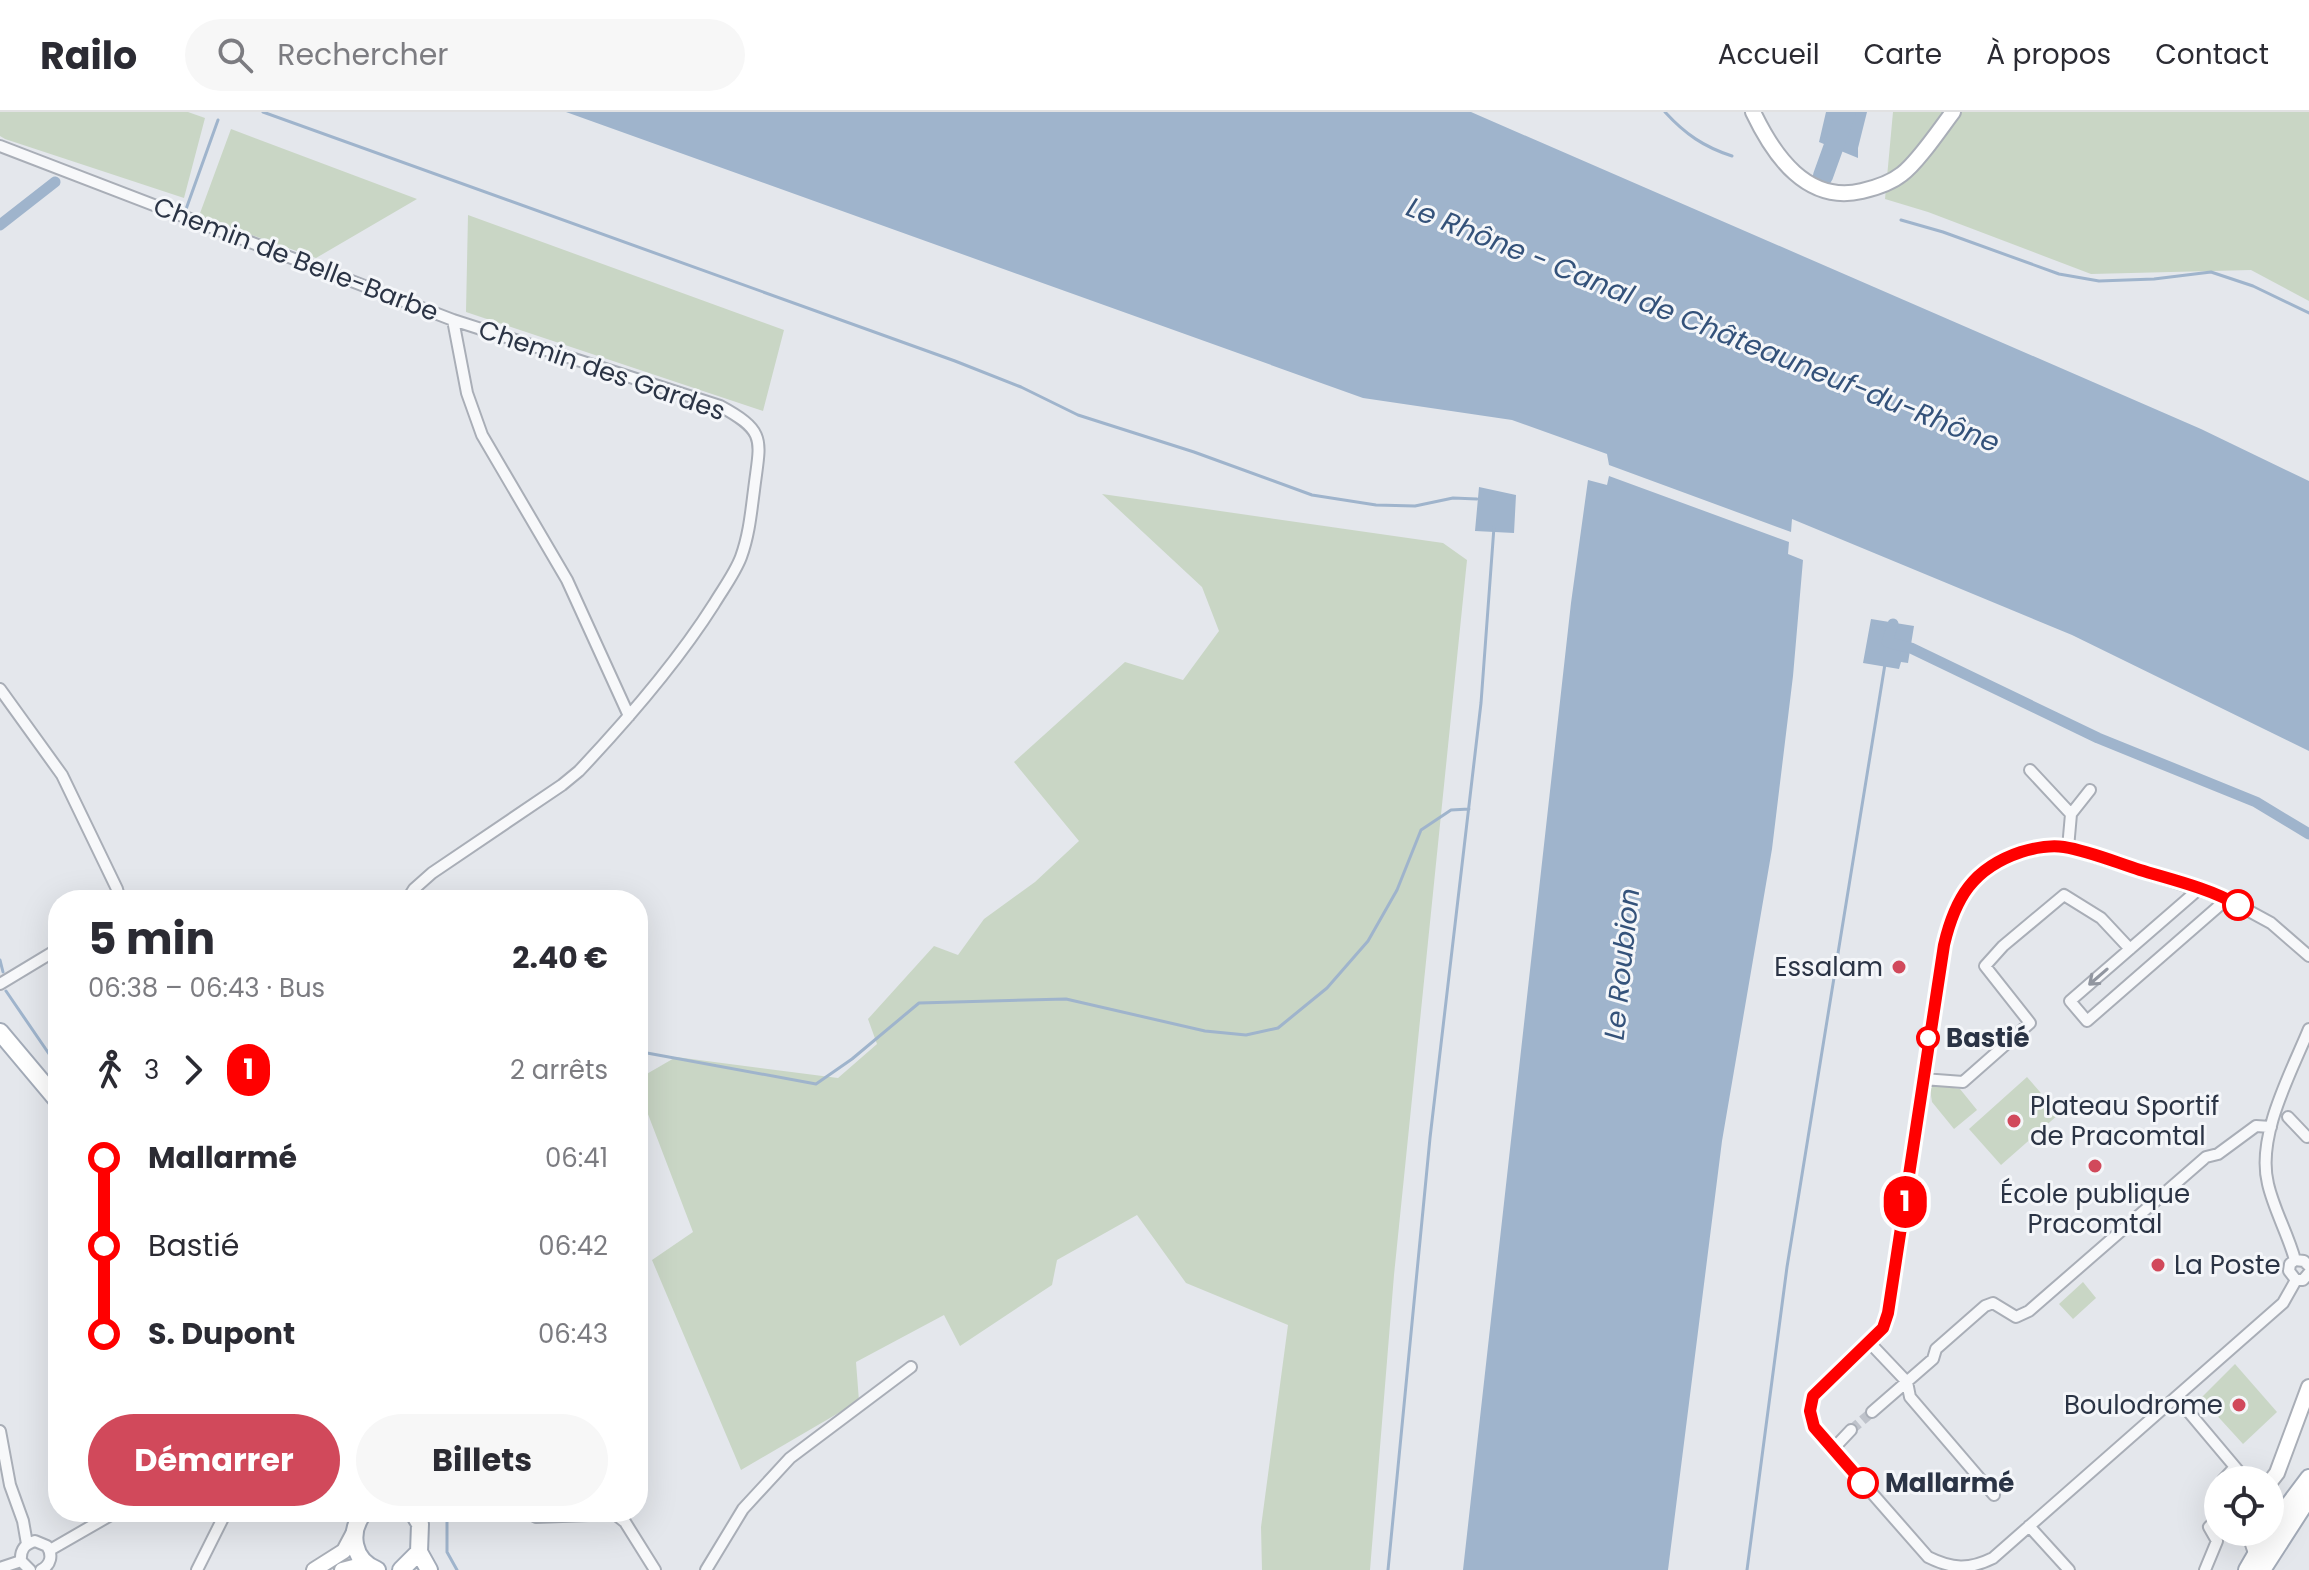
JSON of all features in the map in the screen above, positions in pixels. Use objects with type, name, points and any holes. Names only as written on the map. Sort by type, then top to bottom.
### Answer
[{"type":"main road","points":[[0,1032],[48,1089]]},
{"type":"main road","points":[[2284,1511],[2309,1478]]},
{"type":"main road","points":[[2262,1570],[2309,1497]]},
{"type":"main road","points":[[356,1522],[355,1548],[371,1567]]},
{"type":"main road","points":[[419,1522],[419,1552],[429,1570]]},
{"type":"main road","points":[[2247,1570],[2260,1546]]},
{"type":"main road","points":[[401,1570],[419,1552]]},
{"type":"street","points":[[1753,112],[1765,138],[1785,165],[1820,190],[1845,195],[1873,189],[1902,174],[1953,112]]},
{"type":"street","name":"Chemin de Belle-Barbe","points":[[0,146],[453,320],[467,393],[482,435],[567,580],[629,716]]},
{"type":"street","name":"Chemin des Gardes","points":[[413,890],[432,873],[579,771],[692,639],[741,558],[749,529],[758,437],[752,426],[720,406],[453,320]]},
{"type":"street","points":[[0,689],[62,775],[117,890]]},
{"type":"street","points":[[2030,770],[2071,814]]},
{"type":"street","points":[[2068,848],[2071,814],[2090,790]]},
{"type":"street","points":[[2296,1280],[2283,1303],[2177,1398],[1993,1558],[1976,1566],[1958,1569],[1928,1557],[1814,1427],[1810,1411],[1813,1396],[1883,1328],[1888,1313],[1944,945],[1950,919],[1970,884],[1997,862],[2033,849],[2068,848],[2227,899],[2271,923],[2309,956]]},
{"type":"street","points":[[2199,889],[2070,1001],[2087,1021],[2227,899]]},
{"type":"street","points":[[1923,1079],[1963,1082],[2030,1023],[1985,966],[2003,946],[2064,895],[2101,918],[2130,949]]},
{"type":"street","points":[[0,984],[48,955]]},
{"type":"street","points":[[2295,1260],[2266,1177],[2266,1145],[2309,1029]]},
{"type":"street","points":[[2288,1117],[2308,1137]]},
{"type":"street","points":[[1872,1412],[1933,1359],[1936,1349],[1985,1306],[1993,1303],[2016,1317],[2029,1311],[2206,1157],[2218,1154],[2256,1126],[2271,1127]]},
{"type":"street","points":[[2296,1280],[2289,1271],[2290,1264],[2295,1260],[2304,1261],[2309,1266]]},
{"type":"street","points":[[2296,1280],[2303,1280],[2309,1273]]},
{"type":"street","points":[[1869,1342],[1907,1382],[1910,1397],[1994,1495]]},
{"type":"street","points":[[706,1570],[743,1509],[790,1458],[911,1367]]},
{"type":"street","points":[[2280,1466],[2304,1412],[2309,1387]]},
{"type":"street","points":[[2177,1398],[2234,1466]]},
{"type":"street","points":[[1834,1448],[1851,1430]]},
{"type":"street","points":[[0,1431],[10,1485],[23,1521],[27,1544],[21,1552],[21,1561],[30,1570]]},
{"type":"street","points":[[23,1521],[45,1546],[50,1559],[42,1570]]},
{"type":"street","points":[[27,1544],[45,1546],[95,1522]]},
{"type":"street","points":[[197,1570],[221,1522]]},
{"type":"street","points":[[314,1570],[344,1551],[355,1522]]},
{"type":"street","points":[[625,1522],[655,1570]]},
{"type":"street","points":[[2029,1526],[2069,1570]]},
{"type":"street","points":[[2205,1570],[2215,1546]]},
{"type":"street","points":[[2254,1546],[2256,1553]]},
{"type":"street","points":[[0,1568],[21,1561]]},
{"type":"street","points":[[342,1570],[371,1567]]},
{"type":"green space","points":[[0,112],[188,112],[205,118],[184,198],[5,139],[0,136]]},
{"type":"green space","points":[[1893,112],[2309,112],[2309,301],[2251,270],[2091,274],[1928,212],[1885,199]]},
{"type":"green space","points":[[231,129],[417,199],[316,258],[199,216]]},
{"type":"green space","points":[[468,215],[784,330],[763,411],[466,312]]},
{"type":"green space","points":[[1102,494],[1443,543],[1467,560],[1394,1275],[1370,1570],[1262,1570],[1261,1527],[1288,1325],[1186,1283],[1137,1215],[1057,1260],[1052,1285],[960,1346],[944,1315],[856,1362],[859,1401],[741,1470],[652,1260],[693,1232],[648,1114],[648,1073],[676,1057],[838,1078],[877,1044],[868,1019],[934,946],[958,955],[984,919],[1035,882],[1079,841],[1014,762],[1125,662],[1183,680],[1219,631],[1202,587]]},
{"type":"green space","name":"Plateau Sportif de Pracomtal","points":[[2027,1077],[2059,1114],[2001,1165],[1969,1129]]},
{"type":"green space","points":[[1934,1085],[1960,1089],[1977,1110],[1954,1129],[1932,1102],[1930,1089]]},
{"type":"green space","points":[[2083,1282],[2096,1298],[2073,1319],[2059,1304]]},
{"type":"green space","name":"Boulodrome","points":[[2235,1364],[2277,1412],[2243,1444],[2201,1398]]},
{"type":"water","name":"Le Rhône - Canal de Châteauneuf-du-Rhône","points":[[566,112],[1471,112],[2201,429],[2309,481],[2309,751],[2072,635],[1792,519],[1791,532],[1609,465],[1607,454],[1512,420],[1363,398]]},
{"type":"water","points":[[1826,112],[1867,112],[1858,158],[1819,142]]},
{"type":"water","points":[[1609,476],[1789,542],[1788,554],[1803,560],[1793,676],[1772,849],[1722,1141],[1668,1570],[1463,1570],[1571,603],[1588,480],[1607,485]]},
{"type":"water","points":[[1479,487],[1516,495],[1514,533],[1475,531]]},
{"type":"water","points":[[1871,619],[1914,626],[1908,663],[1901,662],[1899,669],[1863,663]]},
{"type":"waterway","points":[[263,112],[955,361],[1021,387],[1078,415],[1194,452],[1312,495],[1376,505],[1415,506],[1453,498],[1477,499]]},
{"type":"waterway","points":[[1665,112],[1696,139],[1732,156]]},
{"type":"waterway","name":"Le Roubion","points":[[1823,176],[1846,112]]},
{"type":"waterway","points":[[183,211],[218,120]]},
{"type":"waterway","points":[[0,225],[55,182]]},
{"type":"waterway","points":[[1901,220],[2059,274],[2099,281],[2154,279],[2211,272],[2253,286],[2309,313]]},
{"type":"waterway","points":[[1388,1570],[1430,1138],[1481,703],[1494,527]]},
{"type":"waterway","points":[[1893,624],[1887,642],[1911,648],[2098,738],[2256,802],[2309,834]]},
{"type":"waterway","points":[[1747,1570],[1787,1267],[1885,664]]},
{"type":"waterway","points":[[648,1053],[816,1084],[852,1059],[919,1003],[1066,999],[1205,1031],[1246,1035],[1278,1028],[1327,988],[1368,941],[1397,890],[1421,830],[1451,810],[1469,809]]},
{"type":"waterway","points":[[0,960],[3,972]]},
{"type":"waterway","points":[[6,991],[48,1052]]},
{"type":"waterway","points":[[447,1522],[447,1552],[457,1570]]},
{"type":"tunnel","points":[[1851,1430],[1872,1412]]},
{"type":"bus line","name":"1","points":[[1863,1483],[1814,1427],[1810,1411],[1813,1396],[1883,1328],[1888,1313],[1928,1038],[1944,945],[1959,899],[1982,872],[1997,862],[2033,849],[2062,846],[2199,889],[2238,905]]},
{"type":"place","name":"Essalam","points":[[1899,967]]},
{"type":"place","name":"Bastié","points":[[1928,1038]]},
{"type":"place","name":"Plateau Sportif de Pracomtal","points":[[2014,1121]]},
{"type":"place","name":"École publique Pracomtal","points":[[2095,1166]]},
{"type":"place","name":"La Poste","points":[[2158,1265]]},
{"type":"place","name":"Boulodrome","points":[[2239,1405]]},
{"type":"place","name":"Mallarmé","points":[[1863,1483]]}]
